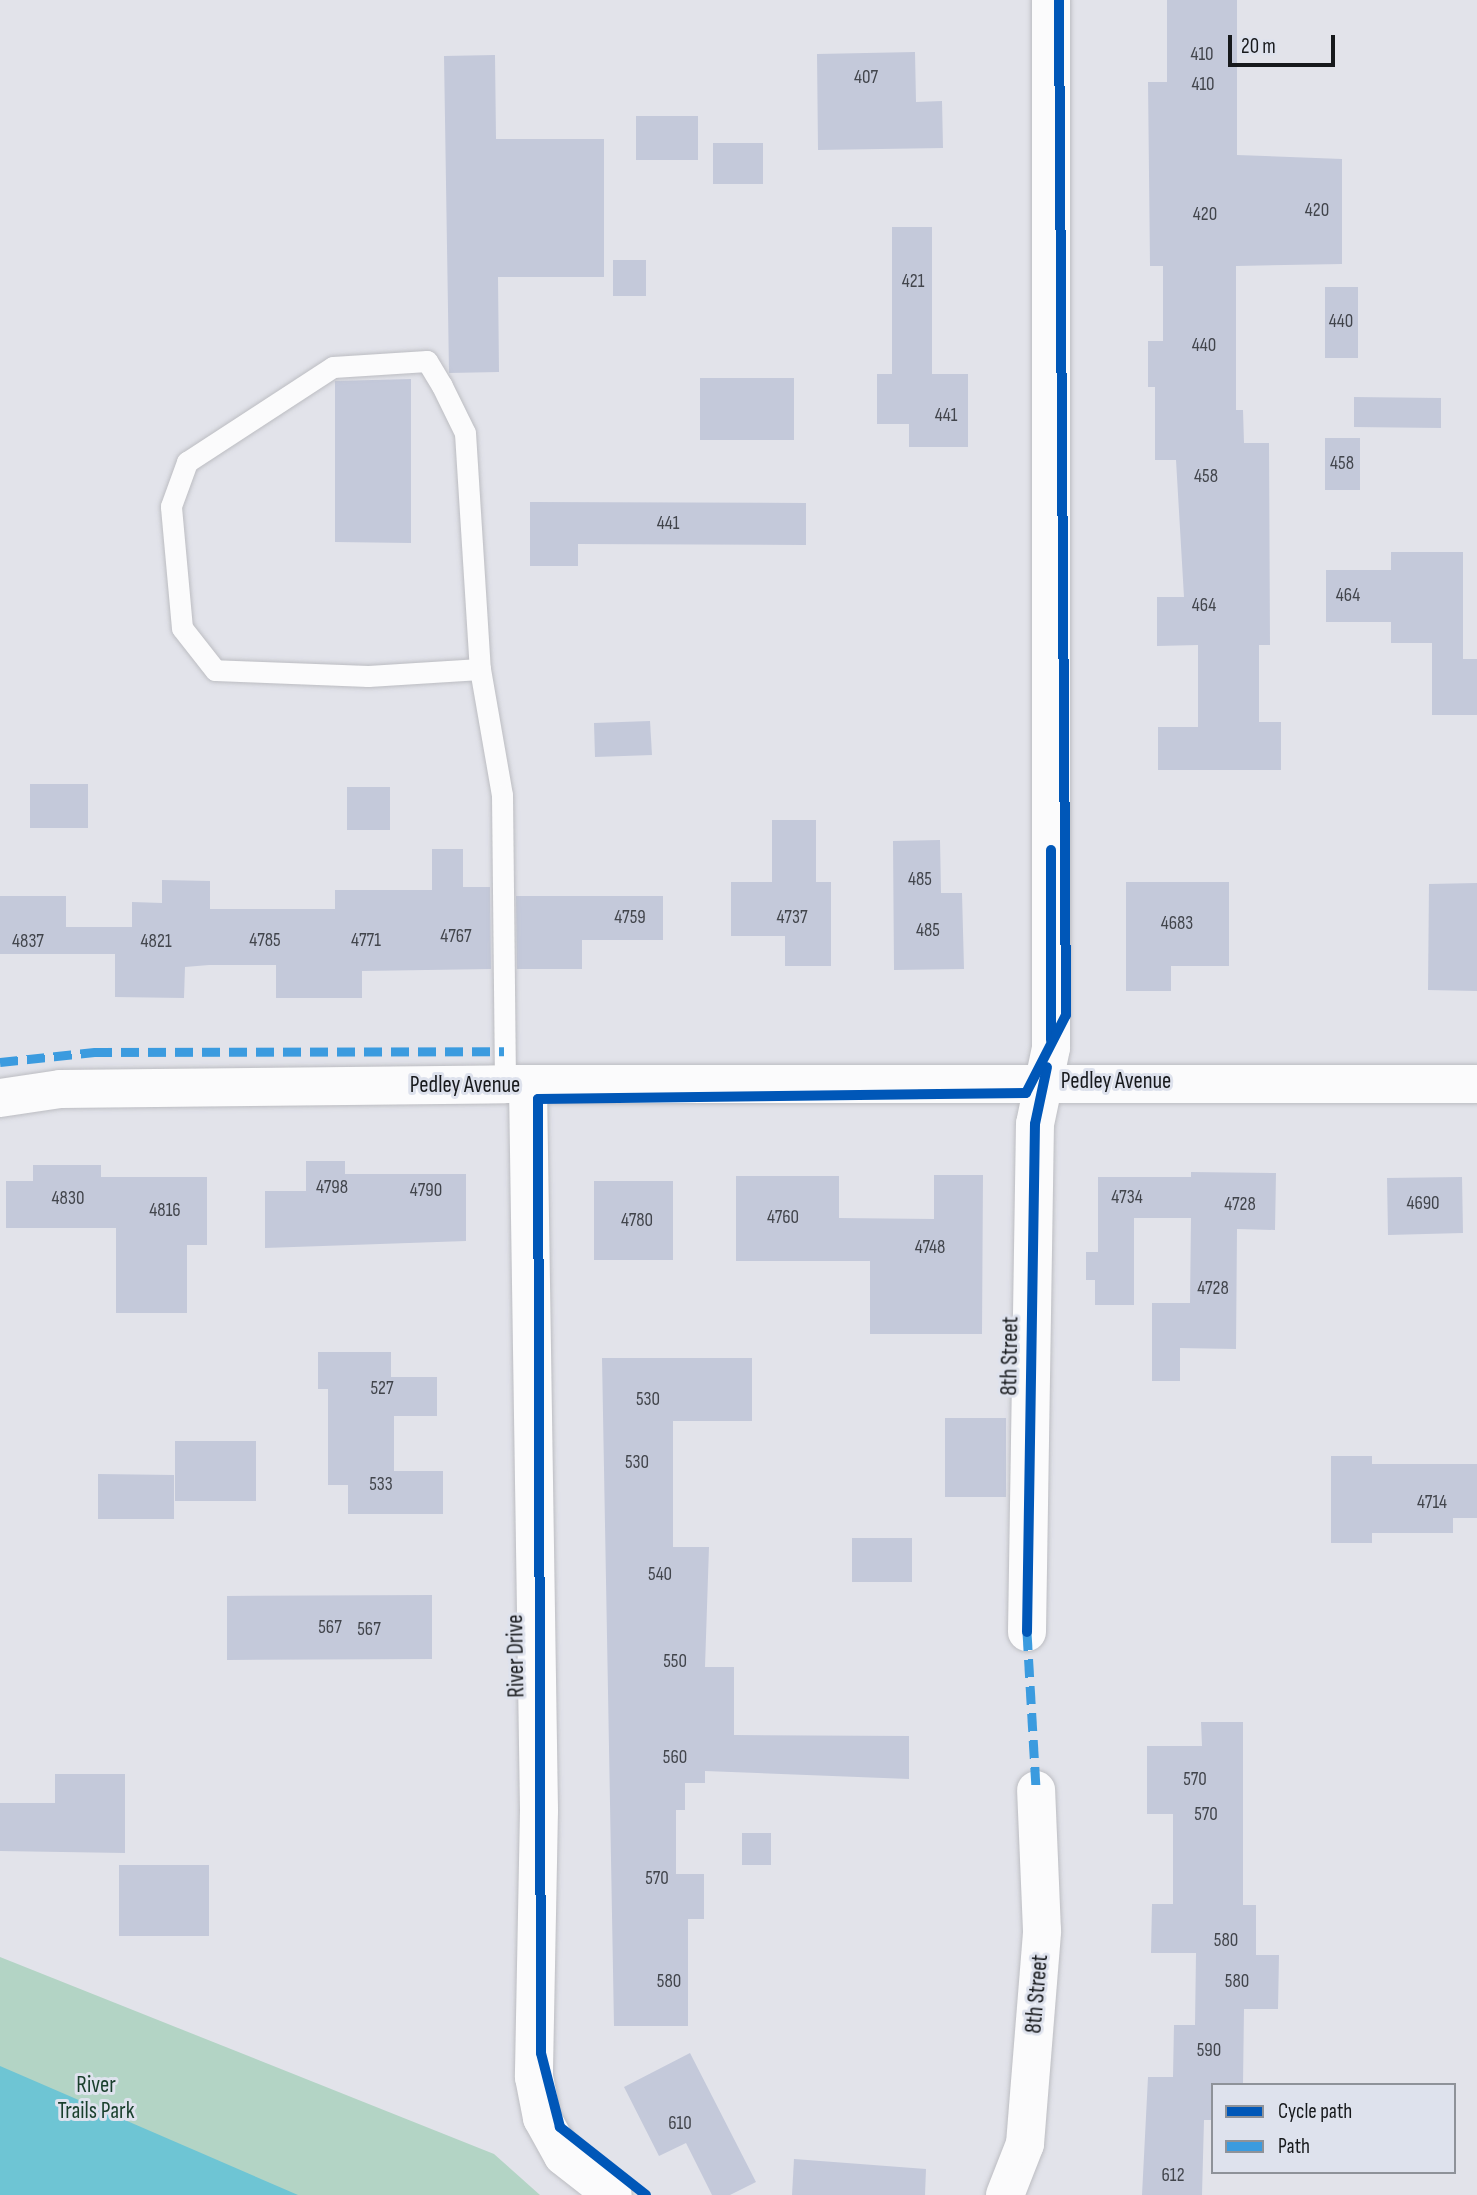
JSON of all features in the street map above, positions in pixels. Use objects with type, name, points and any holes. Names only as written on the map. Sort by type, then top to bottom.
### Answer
[{"type":"street","name":"8th Street","points":[[1027,1632],[1035,1124],[1051,1048],[1051,0]]},
{"type":"street","name":"Pedley Avenue","points":[[0,1098],[60,1089],[1043,1081],[1477,1084]]},
{"type":"street","name":"River Drive","points":[[517,1085],[540,1810],[534,2077],[542,2118],[563,2157],[613,2195]]},
{"type":"street","name":"8th Street","points":[[1005,2195],[1025,2144],[1042,1931],[1036,1790]]},
{"type":"lane","points":[[480,669],[368,676],[215,670],[182,628],[171,506],[187,462],[333,367],[427,361],[464,433],[480,669],[502,795],[517,1085]]},
{"type":"green space","name":"River Trails Park","points":[[0,1957],[494,2154],[540,2195],[0,2195]]},
{"type":"water","points":[[0,2066],[298,2195],[0,2195]]},
{"type":"building","points":[[1167,0],[1237,0],[1237,155],[1342,159],[1342,264],[1236,266],[1236,410],[1243,410],[1244,443],[1269,443],[1270,645],[1259,645],[1259,722],[1281,722],[1281,770],[1158,770],[1158,727],[1198,727],[1198,645],[1157,646],[1157,597],[1184,597],[1176,460],[1155,460],[1155,387],[1148,387],[1148,341],[1163,341],[1163,266],[1150,266],[1148,82],[1167,82]]},
{"type":"building","points":[[915,52],[916,102],[942,101],[943,148],[818,150],[817,54]]},
{"type":"building","points":[[495,55],[496,139],[604,139],[604,277],[498,277],[499,372],[449,373],[444,56]]},
{"type":"building","points":[[636,116],[698,116],[698,160],[636,160]]},
{"type":"building","points":[[713,143],[763,143],[763,184],[713,184]]},
{"type":"building","points":[[892,227],[932,227],[932,374],[968,374],[968,447],[909,447],[909,424],[877,424],[877,374],[892,374]]},
{"type":"building","points":[[613,260],[646,260],[646,296],[613,296]]},
{"type":"building","points":[[1325,287],[1358,287],[1358,358],[1325,358]]},
{"type":"building","points":[[700,378],[794,378],[794,440],[700,440]]},
{"type":"building","points":[[411,379],[411,543],[335,542],[335,381]]},
{"type":"building","points":[[1354,397],[1441,398],[1441,428],[1354,427]]},
{"type":"building","points":[[1325,438],[1360,438],[1360,490],[1325,490]]},
{"type":"building","points":[[530,502],[806,503],[806,545],[578,544],[578,566],[530,566]]},
{"type":"building","points":[[1391,552],[1463,552],[1463,659],[1477,659],[1477,715],[1432,715],[1432,643],[1391,643],[1391,622],[1326,622],[1326,570],[1391,570]]},
{"type":"building","points":[[650,721],[652,755],[595,757],[594,723]]},
{"type":"building","points":[[30,784],[88,784],[88,828],[30,828]]},
{"type":"building","points":[[347,787],[390,787],[390,830],[347,830]]},
{"type":"building","points":[[772,820],[816,820],[816,882],[831,882],[831,966],[785,966],[785,936],[731,936],[731,882],[772,882]]},
{"type":"building","points":[[940,840],[941,893],[962,893],[964,969],[894,970],[893,841]]},
{"type":"building","points":[[432,849],[463,849],[463,887],[490,887],[491,969],[362,971],[362,998],[276,998],[276,965],[209,965],[185,967],[184,998],[115,997],[115,954],[0,954],[0,896],[66,896],[66,927],[132,927],[132,902],[162,903],[162,880],[210,881],[210,909],[335,909],[335,890],[432,890]]},
{"type":"building","points":[[1126,882],[1229,882],[1229,966],[1171,966],[1171,991],[1126,991]]},
{"type":"building","points":[[1477,883],[1477,991],[1428,990],[1429,884]]},
{"type":"building","points":[[516,896],[663,896],[663,940],[582,940],[582,969],[517,969]]},
{"type":"building","points":[[306,1161],[345,1161],[345,1174],[466,1174],[466,1241],[265,1248],[265,1191],[306,1191]]},
{"type":"building","points":[[33,1165],[101,1165],[101,1177],[207,1177],[207,1245],[187,1245],[187,1313],[116,1313],[116,1228],[6,1228],[6,1181],[33,1181]]},
{"type":"building","points":[[1191,1172],[1276,1173],[1275,1230],[1237,1229],[1236,1349],[1180,1348],[1180,1381],[1152,1381],[1152,1303],[1190,1303],[1191,1218],[1134,1218],[1134,1305],[1095,1305],[1095,1280],[1086,1280],[1086,1252],[1098,1252],[1098,1177],[1191,1177]]},
{"type":"building","points":[[934,1175],[983,1175],[982,1334],[870,1334],[870,1261],[736,1261],[736,1176],[839,1176],[839,1218],[934,1219]]},
{"type":"building","points":[[1462,1177],[1463,1233],[1388,1235],[1387,1178]]},
{"type":"building","points":[[594,1181],[673,1181],[673,1260],[594,1260]]},
{"type":"building","points":[[318,1352],[391,1352],[391,1377],[437,1377],[437,1416],[394,1416],[394,1471],[443,1471],[443,1514],[348,1514],[348,1485],[328,1485],[328,1389],[318,1389]]},
{"type":"building","points":[[602,1358],[752,1358],[752,1421],[673,1421],[673,1547],[709,1547],[705,1667],[734,1667],[734,1735],[909,1736],[909,1779],[705,1771],[705,1783],[685,1783],[685,1810],[676,1810],[676,1874],[704,1874],[704,1919],[688,1919],[688,2026],[614,2026]]},
{"type":"building","points":[[945,1418],[1006,1418],[1006,1497],[945,1497]]},
{"type":"building","points":[[175,1441],[256,1441],[256,1501],[175,1501]]},
{"type":"building","points":[[1331,1456],[1372,1456],[1372,1464],[1477,1464],[1477,1518],[1453,1518],[1453,1533],[1372,1533],[1372,1543],[1331,1543]]},
{"type":"building","points":[[98,1474],[174,1475],[174,1519],[98,1519]]},
{"type":"building","points":[[852,1538],[912,1538],[912,1582],[852,1582]]},
{"type":"building","points":[[432,1595],[432,1659],[227,1660],[227,1596]]},
{"type":"building","points":[[1201,1722],[1243,1722],[1243,1905],[1256,1905],[1256,1955],[1279,1955],[1278,2009],[1244,2009],[1243,2083],[1211,2083],[1211,2120],[1204,2120],[1202,2195],[1142,2195],[1148,2077],[1173,2077],[1174,2025],[1195,2025],[1196,1953],[1151,1953],[1152,1904],[1173,1904],[1173,1814],[1147,1814],[1147,1746],[1202,1746]]},
{"type":"building","points":[[55,1774],[125,1774],[125,1853],[0,1851],[0,1803],[55,1803]]},
{"type":"building","points":[[742,1833],[771,1833],[771,1865],[742,1865]]},
{"type":"building","points":[[119,1865],[209,1865],[209,1936],[119,1936]]},
{"type":"building","points":[[690,2053],[756,2182],[730,2195],[712,2195],[686,2143],[659,2156],[624,2087]]},
{"type":"building","points":[[794,2159],[926,2169],[925,2195],[792,2195]]},
{"type":"marked path","points":[[0,1062],[94,1052],[504,1051]]},
{"type":"marked path","points":[[1027,1632],[1036,1790]]},
{"type":"cycle path","points":[[646,2195],[560,2127],[541,2053],[538,1099],[1026,1093],[1066,1015],[1059,0]]},
{"type":"cycle path","points":[[1051,850],[1051,1040]]},
{"type":"cycle path","points":[[1027,1632],[1035,1124],[1047,1067]]}]
